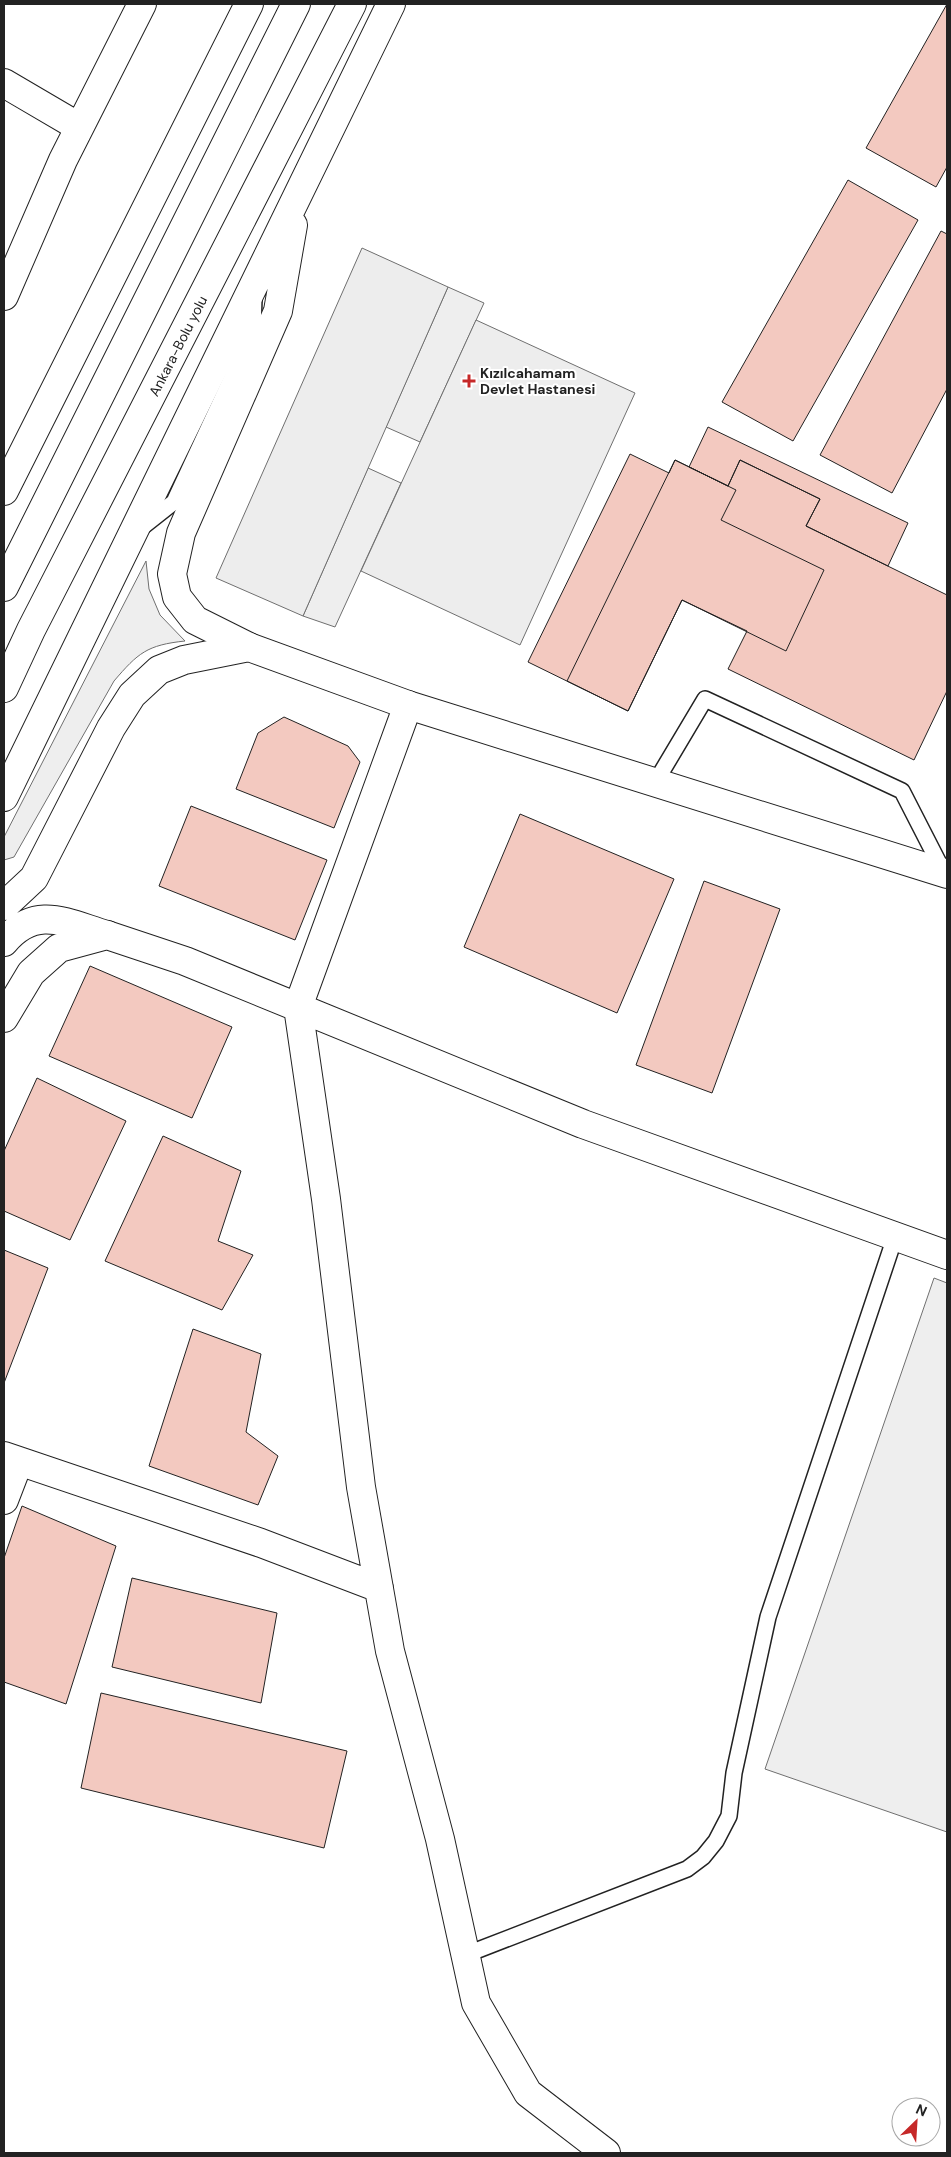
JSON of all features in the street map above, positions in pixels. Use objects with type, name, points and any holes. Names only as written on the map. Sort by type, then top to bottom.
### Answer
[{"type":"main road","points":[[4,296],[23,249],[79,127],[142,4]]},
{"type":"main road","points":[[4,491],[249,4]]},
{"type":"main road","points":[[4,587],[296,4]]},
{"type":"main road","name":"Ankara-Bolu yolu","points":[[4,688],[31,630],[352,4]]},
{"type":"main road","points":[[4,797],[391,4]]},
{"type":"main road","points":[[4,83],[79,127]]},
{"type":"main road","points":[[298,196],[278,311],[181,533],[172,574],[177,597],[195,620],[249,647],[408,706],[946,873]]},
{"type":"main road","points":[[4,906],[34,878],[111,728],[132,695],[159,670],[184,660],[249,647]]},
{"type":"main road","points":[[408,706],[298,1007],[326,1199],[361,1487],[390,1651],[440,1839],[476,2003],[528,2093],[606,2153]]},
{"type":"main road","points":[[4,942],[23,924],[48,918],[107,935],[185,961],[583,1124],[947,1256]]},
{"type":"main road","points":[[4,1018],[31,973],[59,948],[107,935]]},
{"type":"main road","points":[[4,1500],[11,1458],[261,1543],[379,1588]]},
{"type":"lane","points":[[654,783],[705,699],[902,791],[946,873]]},
{"type":"lane","points":[[465,1955],[687,1869],[703,1856],[724,1829],[729,1816],[734,1773],[768,1618],[895,1237]]},
{"type":"shaded area","points":[[362,248],[448,287],[303,616],[216,578]]},
{"type":"shaded area","points":[[448,287],[484,303],[420,442],[386,427]]},
{"type":"shaded area","points":[[476,320],[635,393],[520,645],[361,571]]},
{"type":"shaded area","points":[[368,468],[401,483],[335,627],[303,616]]},
{"type":"shaded area","points":[[146,561],[149,589],[160,615],[185,641],[161,645],[144,652],[114,681],[14,857],[4,860],[4,837]]},
{"type":"shaded area","points":[[934,1278],[947,1283],[947,1832],[765,1769]]},
{"type":"building","points":[[947,4],[947,167],[936,187],[866,148]]},
{"type":"building","points":[[848,180],[918,220],[793,441],[722,402]]},
{"type":"building","points":[[941,231],[947,234],[947,389],[892,493],[820,455]]},
{"type":"building","points":[[708,427],[908,523],[888,566],[806,526],[820,499],[740,460],[728,486],[689,467]]},
{"type":"building","points":[[630,454],[669,473],[675,460],[728,486],[740,460],[820,499],[806,526],[947,595],[947,691],[914,760],[728,669],[747,631],[682,600],[628,711],[528,662]]},
{"type":"building","points":[[675,460],[736,490],[721,520],[824,570],[786,651],[682,600],[628,711],[567,681]]},
{"type":"building","points":[[284,717],[348,746],[360,762],[334,828],[236,789],[258,733]]},
{"type":"building","points":[[191,806],[327,860],[295,940],[159,886]]},
{"type":"building","points":[[520,814],[674,879],[617,1013],[464,947]]},
{"type":"building","points":[[704,881],[780,909],[712,1093],[636,1065]]},
{"type":"building","points":[[90,966],[232,1027],[192,1118],[49,1056]]},
{"type":"building","points":[[37,1078],[126,1121],[70,1240],[4,1211],[4,1151]]},
{"type":"building","points":[[163,1136],[241,1171],[218,1241],[253,1255],[222,1310],[105,1261]]},
{"type":"building","points":[[4,1250],[48,1268],[4,1383]]},
{"type":"building","points":[[193,1329],[261,1354],[246,1432],[278,1456],[258,1505],[149,1466]]},
{"type":"building","points":[[22,1506],[116,1546],[66,1704],[4,1682],[4,1558]]},
{"type":"building","points":[[132,1578],[277,1613],[261,1703],[112,1667]]},
{"type":"building","points":[[101,1693],[347,1751],[324,1848],[81,1788]]},
{"type":"place","name":"Kızılcahamam Devlet Hastanesi","points":[[469,381]]}]
